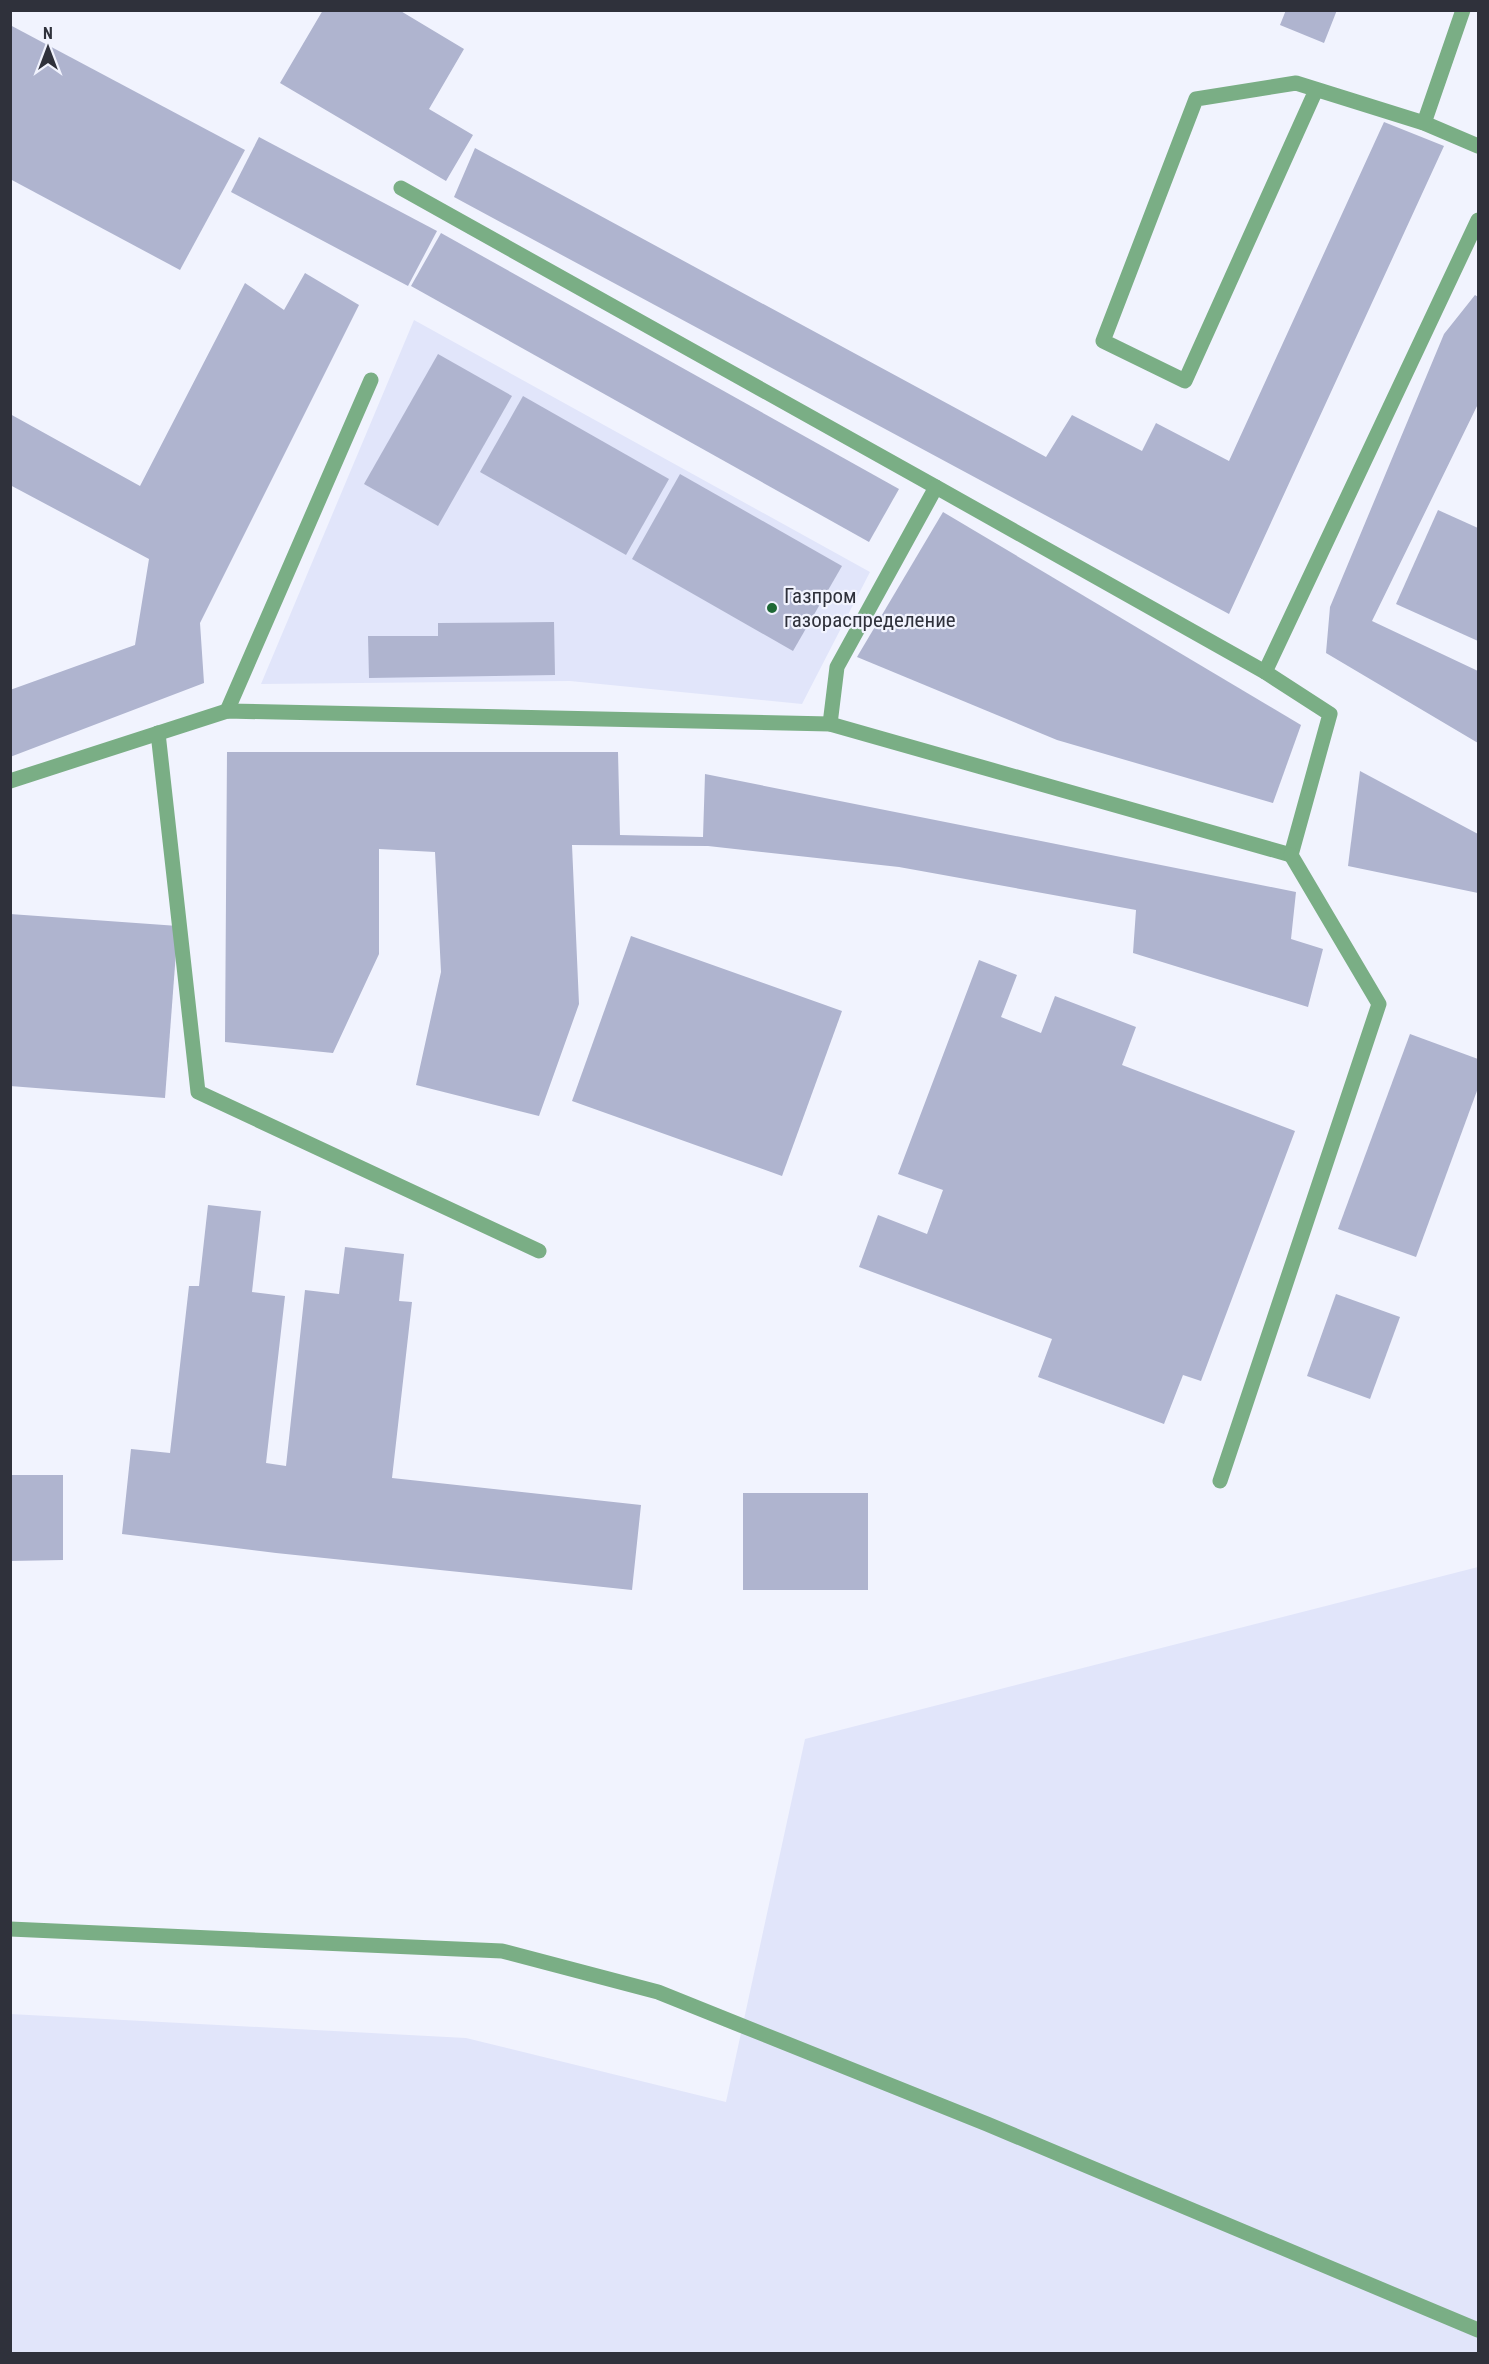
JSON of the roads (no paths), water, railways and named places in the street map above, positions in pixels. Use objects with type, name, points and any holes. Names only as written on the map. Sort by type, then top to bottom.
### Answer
[{"type":"lane","points":[[1424,123],[1463,10]]},
{"type":"lane","points":[[1316,90],[1185,381],[1103,341],[1196,99],[1296,83],[1424,123],[1479,146]]},
{"type":"lane","points":[[401,188],[1265,672],[1330,714],[1291,855]]},
{"type":"lane","points":[[1265,672],[1479,220]]},
{"type":"lane","points":[[226,711],[371,380]]},
{"type":"lane","points":[[830,724],[837,667],[936,488]]},
{"type":"lane","points":[[10,781],[226,711],[830,724],[1291,855],[1379,1004],[1220,1481]]},
{"type":"lane","points":[[158,733],[198,1092],[539,1251]]},
{"type":"lane","points":[[10,1929],[502,1951],[658,1992],[987,2124],[1479,2330]]},
{"type":"place","name":"Газпром газораспределение","points":[[772,608]]}]
